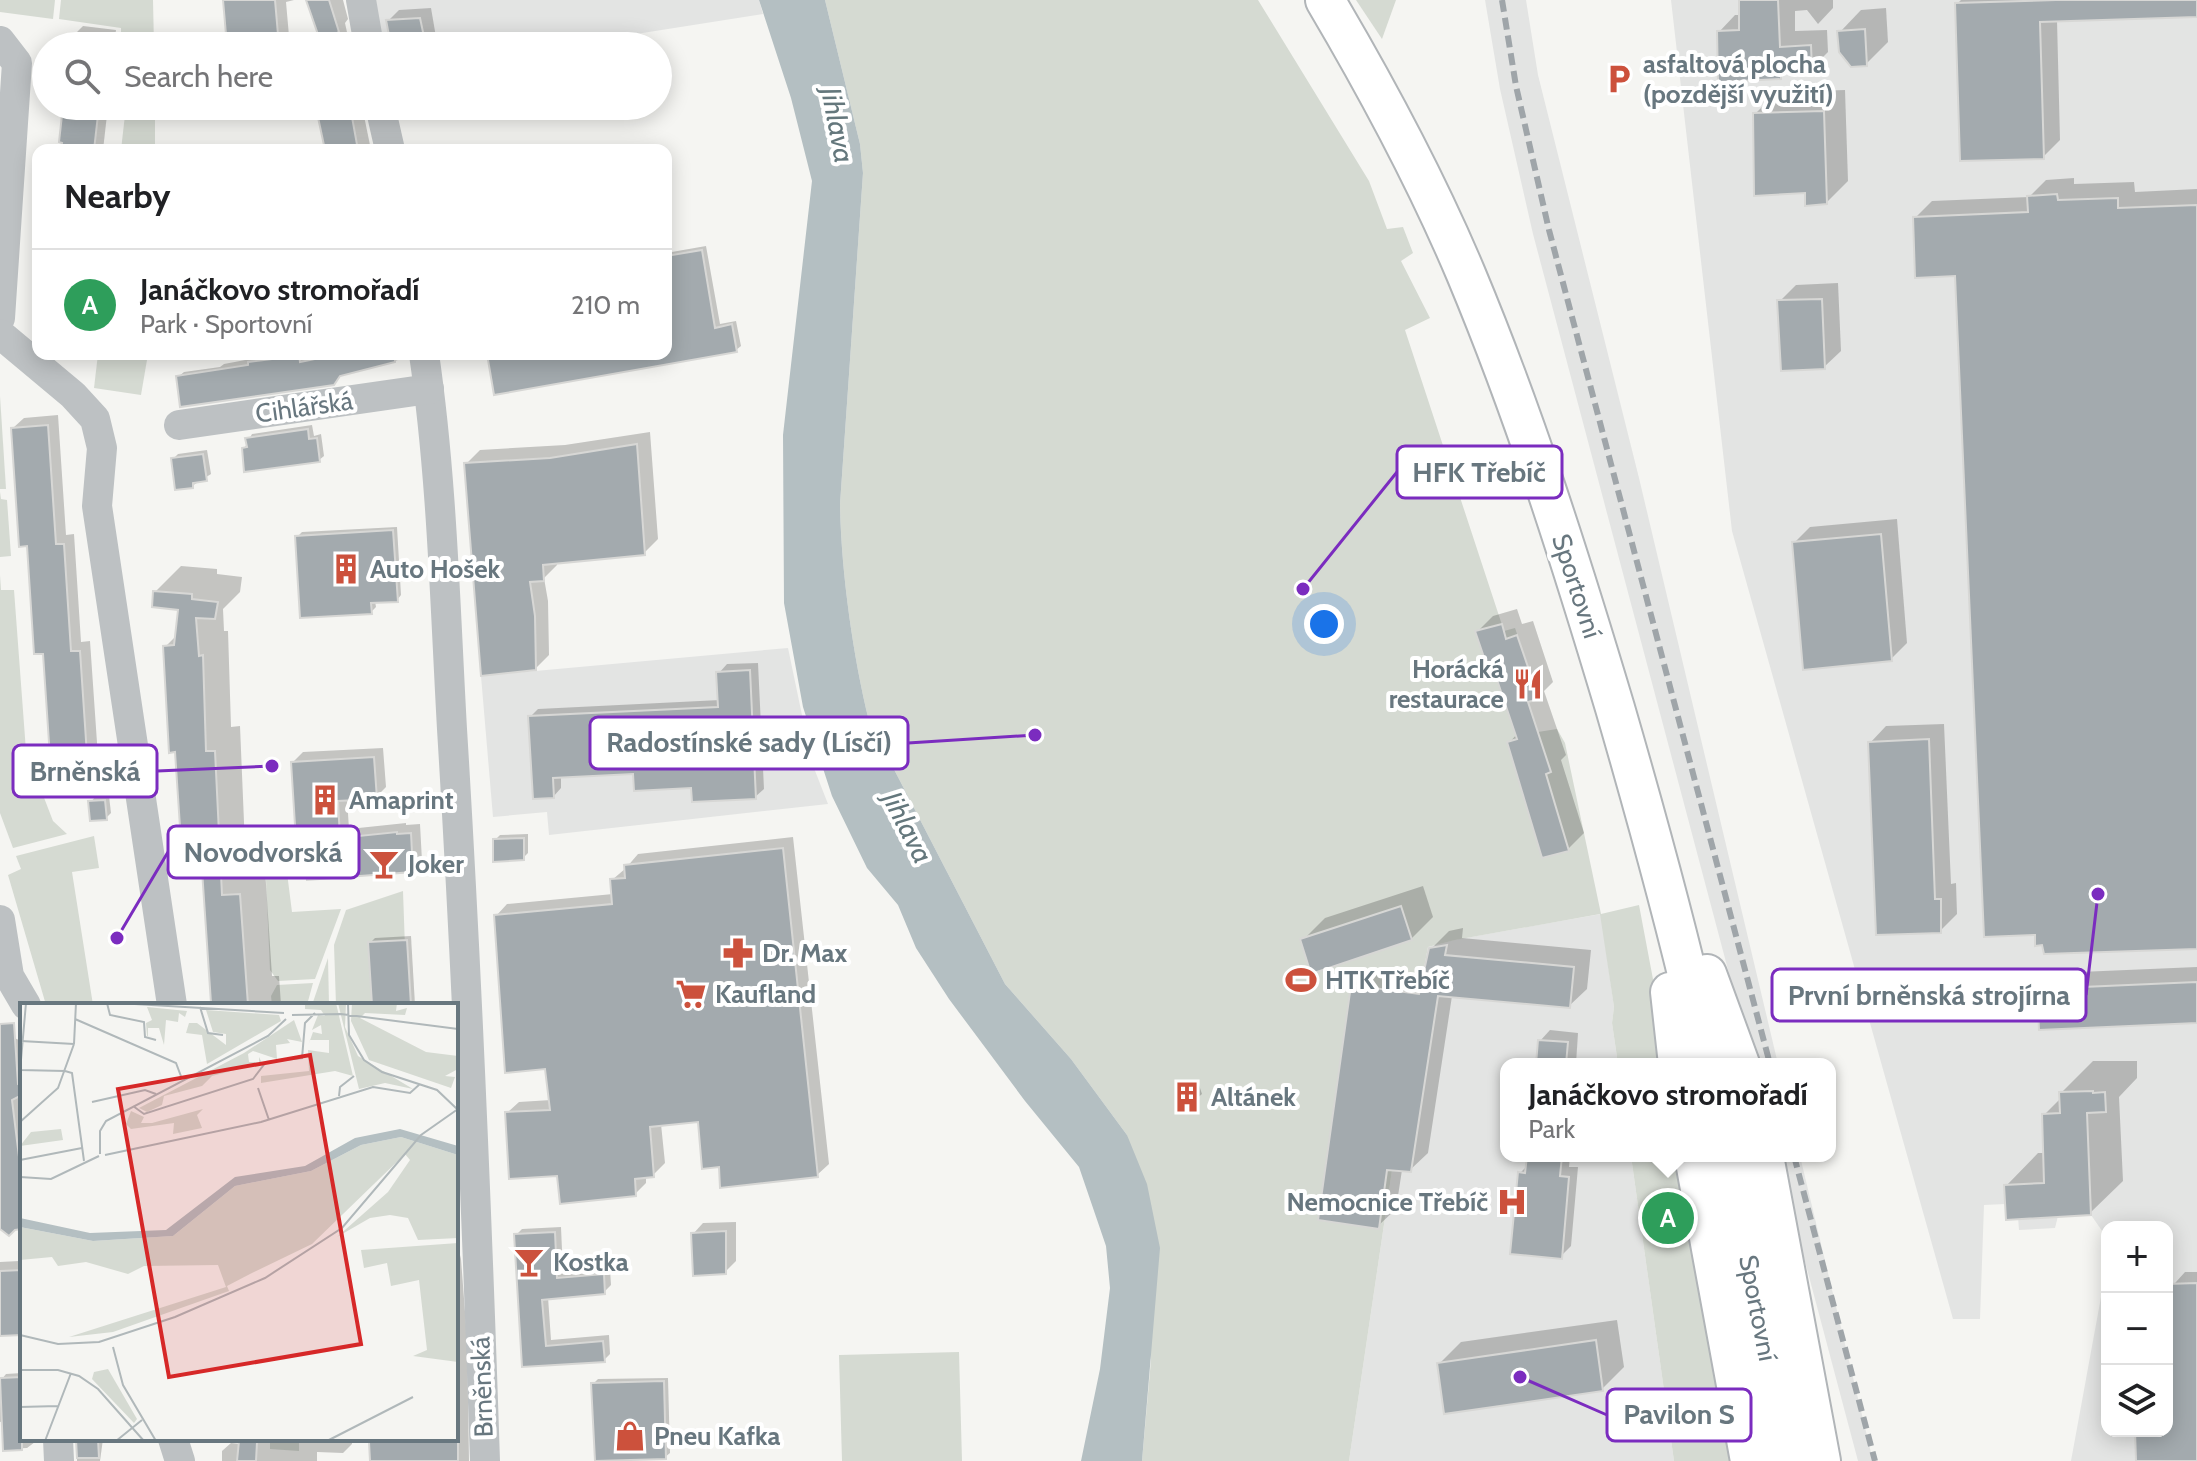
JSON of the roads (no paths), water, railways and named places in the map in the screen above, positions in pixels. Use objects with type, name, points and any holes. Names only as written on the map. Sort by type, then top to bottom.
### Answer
[{"type":"main road","name":"Sportovní","points":[[1325,0],[1390,114],[1464,270],[1527,436],[1590,624],[1650,826],[1707,1058]]},
{"type":"main road","points":[[1650,826],[1677,1058]]},
{"type":"main road","points":[[1650,826],[1738,1058]]},
{"type":"main road","points":[[1695,1162],[1750,1461]]},
{"type":"main road","name":"Sportovní","points":[[1728,1162],[1786,1461]]},
{"type":"main road","points":[[1765,1162],[1821,1461]]},
{"type":"street","points":[[361,0],[367,32]]},
{"type":"street","points":[[0,41],[17,63],[0,318]]},
{"type":"street","points":[[383,120],[389,144]]},
{"type":"street","points":[[0,334],[73,395],[95,419],[102,448],[97,506],[172,1003]]},
{"type":"street","name":"Brněnská","points":[[425,360],[462,899],[478,1225],[485,1461]]},
{"type":"street","name":"Cihlářská","points":[[179,425],[429,389]]},
{"type":"street","points":[[0,920],[4,974],[25,1003]]},
{"type":"street","points":[[58,1441],[59,1461]]},
{"type":"street","points":[[174,1441],[180,1461]]},
{"type":"water","name":"Jihlava","points":[[759,0],[825,0],[860,144],[863,173],[840,504],[849,613],[869,721],[1005,984],[1071,1059],[1127,1135],[1147,1184],[1160,1248],[1142,1461],[1081,1461],[1100,1369],[1110,1288],[1106,1246],[1079,1167],[949,999],[916,948],[898,905],[867,868],[832,796],[803,707],[784,603],[783,435],[812,181],[791,98]]},
{"type":"railway","points":[[1502,0],[1516,86],[1549,230],[1768,1058]]},
{"type":"railway","points":[[1796,1162],[1875,1461]]},
{"type":"place","name":"asfaltová plocha (pozdější využití)","points":[[1619,79]]},
{"type":"place","name":"Auto Hošek","points":[[346,569]]},
{"type":"place","name":"HFK Třebíč","points":[[1303,589]]},
{"type":"place","name":"Horácká restaurace","points":[[1528,684]]},
{"type":"place","name":"Radostínské sady (Lísčí)","points":[[1035,735]]},
{"type":"place","name":"Brněnská","points":[[272,766]]},
{"type":"place","name":"Amaprint","points":[[325,800]]},
{"type":"place","name":"Joker","points":[[384,864]]},
{"type":"place","name":"První brněnská strojírna","points":[[2098,894]]},
{"type":"place","name":"Novodvorská","points":[[117,938]]},
{"type":"place","name":"Dr. Max","points":[[738,953]]},
{"type":"place","name":"HTK Třebíč","points":[[1301,980]]},
{"type":"place","name":"Kaufland","points":[[691,994]]},
{"type":"place","name":"Altánek","points":[[1187,1097]]},
{"type":"place","name":"Nemocnice Třebíč","points":[[1512,1202]]},
{"type":"place","name":"Janáčkovo stromořadí","points":[[1668,1218]]},
{"type":"place","name":"Kostka","points":[[529,1262]]},
{"type":"place","name":"Pavilon S","points":[[1520,1377]]},
{"type":"place","name":"Pneu Kafka","points":[[630,1436]]}]
